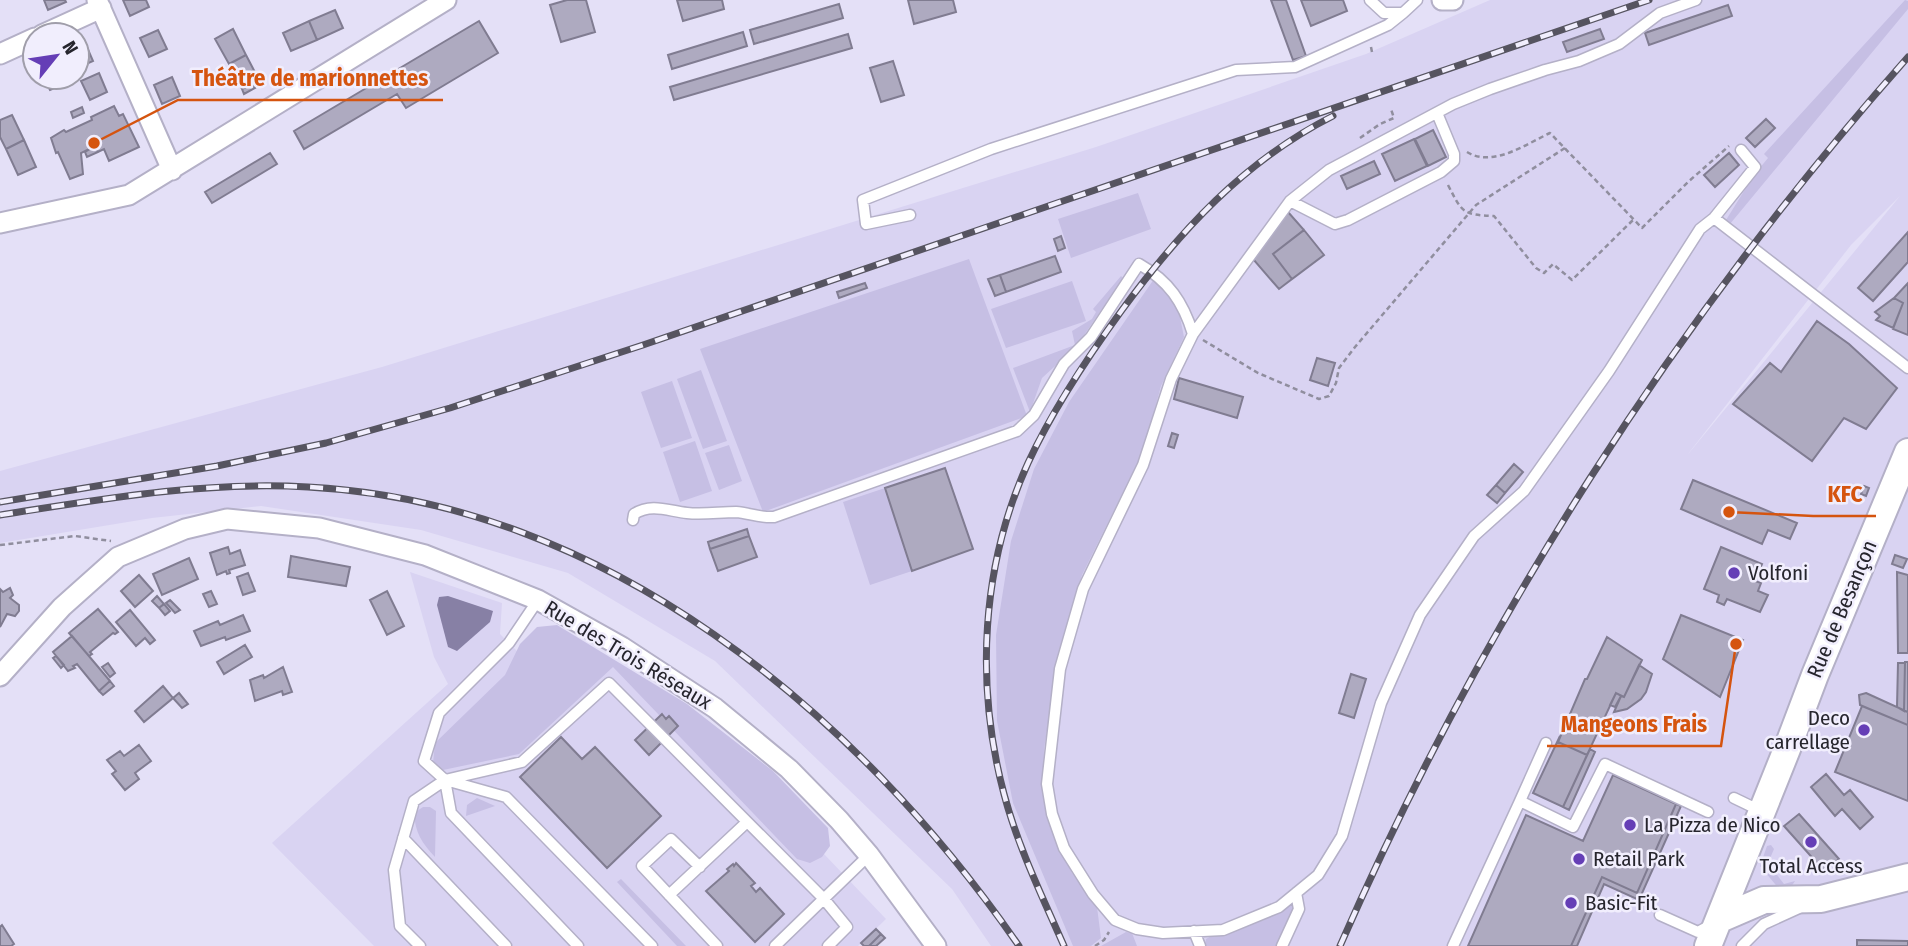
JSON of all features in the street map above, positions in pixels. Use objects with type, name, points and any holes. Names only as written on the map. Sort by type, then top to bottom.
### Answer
[{"type":"main road","name":"Rue de Besançon","points":[[1720,919],[1815,675],[1908,452]]},
{"type":"main road","points":[[1740,864],[1745,879],[1765,900]]},
{"type":"main road","points":[[1708,946],[1720,919],[1765,900],[1821,899],[1908,877]]},
{"type":"main road","points":[[1715,946],[1720,919]]},
{"type":"street","points":[[0,223],[130,195],[445,0]]},
{"type":"street","points":[[1442,0],[1453,0]]},
{"type":"street","points":[[68,21],[99,4],[172,170]]},
{"type":"street","points":[[0,54],[21,44]]},
{"type":"street","name":"Rue des Trois Réseaux","points":[[0,676],[62,607],[118,557],[185,529],[227,519],[319,528],[425,555],[538,600],[622,647],[715,708],[789,769],[839,820],[869,855],[936,946]]},
{"type":"lane","points":[[1370,0],[1384,13],[1403,13]]},
{"type":"lane","points":[[909,215],[866,224],[863,200],[991,149],[1236,70],[1295,67],[1388,25],[1418,0]]},
{"type":"lane","points":[[1696,0],[1660,13],[1619,44],[1579,61],[1545,69],[1490,89],[1437,113],[1329,170],[1290,201],[1193,334],[1171,379],[1143,465],[1083,589],[1060,669],[1047,784],[1052,814],[1064,848],[1093,894],[1115,920],[1137,929],[1163,933],[1223,930],[1279,907],[1318,875],[1342,836],[1381,704],[1420,615],[1474,536],[1524,491],[1609,371],[1700,229],[1714,218],[1755,167],[1741,150]]},
{"type":"lane","points":[[1290,201],[1335,223],[1348,220],[1441,172],[1454,162],[1454,154],[1437,113]]},
{"type":"lane","points":[[1714,218],[1908,368]]},
{"type":"lane","points":[[633,520],[634,513],[642,508],[664,508],[700,514],[739,512],[759,518],[774,517],[1017,431],[1034,415],[1064,364],[1091,337],[1139,264],[1168,284],[1178,296],[1193,334]]},
{"type":"lane","points":[[538,600],[509,643],[439,713],[424,761],[445,780],[506,797],[652,946]]},
{"type":"lane","points":[[419,946],[400,926],[394,870],[414,801],[445,780],[522,762],[609,683],[824,899],[847,927],[828,946]]},
{"type":"lane","points":[[1454,946],[1546,743]]},
{"type":"lane","points":[[1520,801],[1573,827],[1605,764],[1708,812]]},
{"type":"lane","points":[[445,780],[451,813],[578,946]]},
{"type":"lane","points":[[1734,798],[1762,812]]},
{"type":"lane","points":[[669,895],[747,822]]},
{"type":"lane","points":[[403,838],[506,946]]},
{"type":"lane","points":[[700,866],[671,839],[642,866],[718,946]]},
{"type":"lane","points":[[775,946],[869,855]]},
{"type":"lane","points":[[1282,946],[1299,909],[1296,893]]},
{"type":"lane","points":[[1742,946],[1764,924],[1821,899]]},
{"type":"lane","points":[[1660,915],[1698,932],[1720,919]]},
{"type":"lane","points":[[1194,931],[1200,946]]},
{"type":"path","points":[[1466,152],[1473,156],[1496,158],[1550,133],[1642,228],[1734,142],[1741,150]]},
{"type":"path","points":[[1193,334],[1258,373],[1319,400],[1329,396],[1336,383],[1339,368],[1467,213],[1507,183],[1565,148]]},
{"type":"path","points":[[1441,172],[1454,199],[1467,213],[1471,216],[1494,216],[1536,268],[1544,273],[1553,264],[1572,280],[1633,220]]},
{"type":"path","points":[[0,545],[75,536],[132,544],[134,551]]},
{"type":"path","points":[[1095,946],[1104,940],[1115,920]]},
{"type":"shaded area","points":[[1490,0],[1908,0],[1908,946],[991,946],[952,889],[715,661],[568,573],[421,530],[261,506],[152,518],[0,543],[0,471],[382,367],[1096,147],[1366,54]],"holes":[[[1900,196],[1688,454],[1851,245]]]},
{"type":"shaded area","points":[[1905,0],[1908,1],[1908,9],[1730,224],[1726,220],[1768,158],[1764,154]]},
{"type":"shaded area","points":[[1138,193],[1151,229],[1071,258],[1058,219]]},
{"type":"shaded area","points":[[969,259],[1027,416],[763,512],[700,349]]},
{"type":"shaded area","points":[[1121,276],[1123,278],[1076,347],[1042,378],[1030,412],[1013,368],[1075,345],[1072,331],[1092,319],[1096,312],[1093,309]]},
{"type":"shaded area","points":[[1154,279],[1169,294],[1179,312],[1184,337],[1161,386],[1143,452],[1082,575],[1057,667],[1044,749],[1043,796],[1050,821],[1072,873],[1097,907],[1101,938],[1091,946],[1073,946],[1013,803],[997,721],[996,635],[1011,541],[1034,469],[1069,402]]},
{"type":"shaded area","points":[[1072,281],[1086,321],[1006,348],[991,309]]},
{"type":"shaded area","points":[[701,370],[727,441],[703,449],[677,379]]},
{"type":"shaded area","points":[[672,381],[692,438],[661,448],[641,392]]},
{"type":"shaded area","points":[[695,441],[712,491],[680,502],[663,452]]},
{"type":"shaded area","points":[[729,445],[742,481],[719,490],[705,453]]},
{"type":"shaded area","points":[[885,488],[912,571],[870,585],[843,502]]},
{"type":"shaded area","points":[[410,572],[502,603],[500,634],[520,654],[560,630],[697,721],[886,919],[858,946],[374,946],[272,843],[448,684],[434,657]]},
{"type":"shaded area","points":[[448,596],[493,611],[490,622],[457,651],[448,647],[437,605],[439,597]]},
{"type":"shaded area","points":[[557,625],[687,704],[773,771],[828,828],[830,846],[822,857],[810,863],[797,859],[613,667],[519,754],[443,770],[433,763],[435,743],[505,675],[520,644],[537,627]]},
{"type":"shaded area","points":[[477,798],[495,806],[466,816],[467,805]]},
{"type":"shaded area","points":[[423,807],[436,811],[435,857],[423,842],[416,826],[414,813]]},
{"type":"shaded area","points":[[1771,845],[1774,849],[1768,863],[1784,884],[1795,881],[1791,887],[1780,890],[1760,866],[1767,846]]},
{"type":"shaded area","points":[[621,879],[686,946],[677,946],[617,882]]},
{"type":"shaded area","points":[[1292,903],[1293,911],[1278,946],[1205,946],[1206,939],[1213,935],[1264,920]]},
{"type":"shaded area","points":[[1126,932],[1132,933],[1137,946],[1101,946]]},
{"type":"building","points":[[44,0],[65,0],[66,2],[48,10]]},
{"type":"building","points":[[123,0],[146,0],[149,7],[130,16]]},
{"type":"building","points":[[567,0],[586,0],[595,32],[561,42],[550,5]]},
{"type":"building","points":[[677,0],[722,0],[724,9],[683,21]]},
{"type":"building","points":[[908,0],[953,0],[956,12],[914,24]]},
{"type":"building","points":[[1271,0],[1286,0],[1306,56],[1293,60]]},
{"type":"building","points":[[1301,0],[1343,0],[1347,11],[1311,26]]},
{"type":"building","points":[[839,4],[843,18],[754,44],[750,30]]},
{"type":"building","points":[[1728,5],[1732,16],[1649,45],[1645,33]]},
{"type":"building","points":[[335,10],[343,28],[317,40],[309,21]]},
{"type":"building","points":[[309,21],[317,40],[291,51],[283,33]]},
{"type":"building","points":[[479,21],[498,53],[406,108],[397,94],[304,149],[294,131]]},
{"type":"building","points":[[233,29],[246,55],[229,64],[215,39]]},
{"type":"building","points":[[1600,29],[1604,39],[1567,52],[1563,42]]},
{"type":"building","points":[[158,30],[167,49],[149,57],[140,38]]},
{"type":"building","points":[[743,32],[747,46],[672,69],[668,55]]},
{"type":"building","points":[[848,34],[852,48],[674,100],[670,87]]},
{"type":"building","points":[[246,55],[259,80],[242,89],[229,64]]},
{"type":"building","points":[[893,61],[904,95],[881,102],[870,68]]},
{"type":"building","points":[[99,73],[107,92],[90,100],[86,91],[91,91],[91,77]]},
{"type":"building","points":[[172,77],[180,96],[162,104],[154,85]]},
{"type":"building","points":[[252,84],[255,88],[244,94],[242,89]]},
{"type":"building","points":[[114,106],[119,116],[123,114],[139,147],[109,161],[104,149],[98,152],[95,146],[81,153],[83,174],[70,179],[51,138],[92,120],[91,117]]},
{"type":"building","points":[[82,107],[84,113],[73,118],[71,112]]},
{"type":"building","points":[[12,115],[24,140],[6,149],[0,137],[0,120]]},
{"type":"building","points":[[1766,119],[1775,128],[1755,147],[1746,138]]},
{"type":"building","points":[[1433,130],[1446,157],[1428,166],[1415,139]]},
{"type":"building","points":[[1414,139],[1427,166],[1395,181],[1382,154]]},
{"type":"building","points":[[24,140],[36,167],[18,175],[6,149]]},
{"type":"building","points":[[95,146],[98,152],[87,157],[85,152]]},
{"type":"building","points":[[270,153],[277,164],[212,203],[205,192]]},
{"type":"building","points":[[1729,153],[1739,165],[1715,187],[1704,175]]},
{"type":"building","points":[[1374,161],[1380,174],[1347,189],[1341,176]]},
{"type":"building","points":[[1288,212],[1304,230],[1273,254],[1292,279],[1279,289],[1253,259]]},
{"type":"building","points":[[1304,230],[1324,255],[1292,279],[1273,254]]},
{"type":"building","points":[[1908,232],[1908,262],[1873,301],[1858,288]]},
{"type":"building","points":[[1061,236],[1065,248],[1058,251],[1054,239]]},
{"type":"building","points":[[1055,256],[1061,272],[1006,292],[1000,275]]},
{"type":"building","points":[[1000,275],[1006,292],[995,296],[988,279]]},
{"type":"building","points":[[865,283],[867,288],[839,298],[837,292]]},
{"type":"building","points":[[1908,283],[1908,335],[1893,329],[1903,303],[1894,298]]},
{"type":"building","points":[[1894,298],[1903,303],[1893,328],[1876,320],[1880,316],[1875,312]]},
{"type":"building","points":[[1817,321],[1849,344],[1897,388],[1866,429],[1844,418],[1812,461],[1733,404],[1770,363],[1781,372]]},
{"type":"building","points":[[1317,358],[1335,363],[1328,386],[1310,380]]},
{"type":"building","points":[[1179,378],[1243,397],[1237,418],[1174,399]]},
{"type":"building","points":[[1172,433],[1178,435],[1174,448],[1168,446]]},
{"type":"building","points":[[1514,464],[1523,472],[1505,493],[1496,485]]},
{"type":"building","points":[[945,468],[973,549],[912,571],[885,488]]},
{"type":"building","points":[[1693,480],[1797,523],[1790,539],[1768,530],[1762,544],[1681,509]]},
{"type":"building","points":[[1496,485],[1505,493],[1497,503],[1487,495]]},
{"type":"building","points":[[1864,486],[1869,488],[1866,496],[1861,494]]},
{"type":"building","points":[[747,529],[749,536],[710,549],[708,542]]},
{"type":"building","points":[[749,536],[757,557],[718,571],[710,549]]},
{"type":"building","points":[[228,547],[230,554],[240,550],[245,565],[229,570],[230,573],[227,574],[226,571],[217,575],[210,553]]},
{"type":"building","name":"Volfoni","points":[[1721,547],[1762,564],[1755,581],[1761,583],[1758,591],[1768,595],[1760,612],[1727,599],[1724,605],[1717,602],[1719,595],[1704,589]]},
{"type":"building","points":[[1895,555],[1907,559],[1903,568],[1892,564]]},
{"type":"building","points":[[291,556],[350,567],[346,586],[288,577]]},
{"type":"building","points":[[189,558],[198,579],[162,595],[153,574]]},
{"type":"building","points":[[1897,572],[1908,575],[1908,653],[1898,653]]},
{"type":"building","points":[[248,573],[255,591],[243,595],[237,577]]},
{"type":"building","points":[[139,575],[153,591],[135,607],[121,591]]},
{"type":"building","points":[[10,588],[13,595],[10,598],[19,605],[19,611],[15,616],[7,614],[0,627],[0,589],[3,592]]},
{"type":"building","points":[[211,591],[217,604],[209,607],[203,594]]},
{"type":"building","points":[[387,591],[404,626],[387,635],[370,600]]},
{"type":"building","points":[[157,596],[164,604],[159,608],[152,601]]},
{"type":"building","points":[[170,600],[180,610],[175,613],[166,603]]},
{"type":"building","points":[[164,604],[170,611],[165,615],[159,608]]},
{"type":"building","points":[[98,609],[118,632],[90,652],[92,654],[89,656],[69,633]]},
{"type":"building","points":[[130,610],[155,640],[150,644],[145,638],[136,646],[116,622]]},
{"type":"building","points":[[243,615],[250,631],[201,646],[194,631],[218,621],[220,625]]},
{"type":"building","points":[[1681,615],[1743,640],[1720,697],[1663,659]]},
{"type":"building","points":[[72,636],[110,681],[99,691],[77,664],[68,671],[53,652]]},
{"type":"building","points":[[1607,637],[1642,660],[1624,697],[1616,693],[1587,755],[1558,742],[1585,679]]},
{"type":"building","points":[[245,645],[252,657],[224,674],[217,662]]},
{"type":"building","points":[[56,656],[64,665],[61,668],[53,658]]},
{"type":"building","points":[[1905,662],[1908,662],[1908,712],[1904,711]]},
{"type":"building","points":[[108,663],[115,673],[110,677],[102,667]]},
{"type":"building","points":[[1898,663],[1905,663],[1904,711],[1897,707]]},
{"type":"building","points":[[1639,665],[1652,674],[1646,692],[1627,709],[1614,712],[1621,696],[1624,697]]},
{"type":"building","points":[[283,667],[292,692],[283,695],[282,691],[255,701],[250,680],[263,675],[264,678]]},
{"type":"building","points":[[1351,674],[1366,679],[1354,718],[1339,713]]},
{"type":"building","points":[[110,681],[114,686],[103,695],[99,691]]},
{"type":"building","points":[[163,686],[173,698],[144,722],[135,711]]},
{"type":"building","points":[[179,693],[188,704],[182,708],[173,698]]},
{"type":"building","points":[[1616,693],[1621,696],[1615,707],[1610,705]]},
{"type":"building","points":[[1866,693],[1908,712],[1908,725],[1860,705],[1859,695]]},
{"type":"building","points":[[1862,706],[1908,725],[1908,801],[1835,772]]},
{"type":"building","points":[[662,714],[666,719],[669,716],[678,726],[649,755],[635,740]]},
{"type":"building","points":[[1560,736],[1558,742],[1587,755],[1563,807],[1533,793]]},
{"type":"building","points":[[561,737],[582,759],[595,747],[661,816],[607,868],[520,777]]},
{"type":"building","points":[[139,745],[151,761],[135,773],[139,779],[125,790],[112,774],[116,771],[107,760],[120,751],[124,756]]},
{"type":"building","points":[[1590,749],[1595,752],[1569,810],[1563,807]]},
{"type":"building","points":[[1826,774],[1844,795],[1850,790],[1873,817],[1860,829],[1842,809],[1835,816],[1811,787]]},
{"type":"building","name":"Retail Park","points":[[1613,775],[1676,804],[1637,893],[1602,877],[1571,946],[1468,946],[1526,815],[1583,841]]},
{"type":"building","points":[[1676,804],[1681,806],[1639,900],[1604,884],[1577,946],[1571,946],[1602,877],[1637,893]]},
{"type":"building","name":"Total Access","points":[[1799,814],[1839,859],[1824,871],[1784,826]]},
{"type":"building","points":[[736,863],[755,883],[751,886],[756,892],[760,888],[784,914],[755,942],[706,891]]},
{"type":"building","points":[[2,925],[14,944],[11,946],[0,946]]},
{"type":"building","points":[[876,929],[881,934],[869,946],[864,946],[861,943]]},
{"type":"building","points":[[881,934],[885,938],[876,946],[869,946]]},
{"type":"building","points":[[1857,940],[1908,941],[1908,946],[1857,946]]},
{"type":"railway","points":[[0,502],[217,466],[326,443],[450,408],[643,345],[1649,0]]},
{"type":"railway","points":[[1340,946],[1396,826],[1456,708],[1520,592],[1590,479],[1663,369],[1740,262],[1822,158],[1908,57]]},
{"type":"railway","points":[[1064,946],[1016,833],[1004,794],[989,711],[987,626],[1000,543],[1012,502],[1028,463],[1071,384],[1122,310],[1167,253],[1242,176],[1301,134],[1333,116]]},
{"type":"railway","points":[[0,515],[192,489],[308,487],[417,501],[521,532],[620,577],[714,634],[801,702],[881,778],[954,860],[1019,946]]},
{"type":"place","name":"Théâtre de marionnettes","points":[[94,143]]},
{"type":"place","name":"KFC","points":[[1729,512]]},
{"type":"place","name":"Volfoni","points":[[1734,573]]},
{"type":"place","name":"Mangeons Frais","points":[[1736,644]]},
{"type":"place","name":"Deco carrellage","points":[[1864,730]]},
{"type":"place","name":"La Pizza de Nico","points":[[1630,825]]},
{"type":"place","name":"Total Access","points":[[1811,842]]},
{"type":"place","name":"Retail Park","points":[[1579,859]]},
{"type":"place","name":"Basic-Fit","points":[[1571,903]]}]
